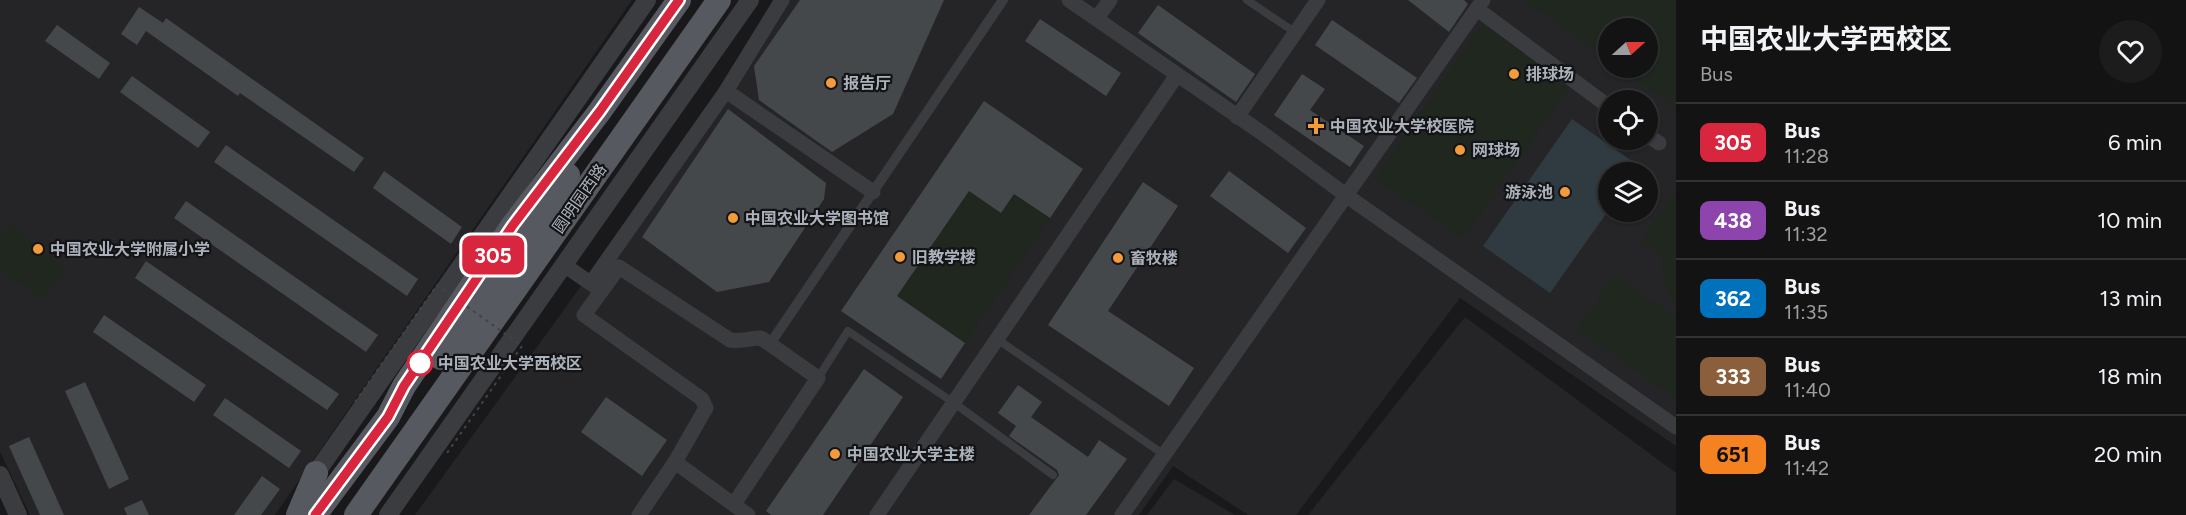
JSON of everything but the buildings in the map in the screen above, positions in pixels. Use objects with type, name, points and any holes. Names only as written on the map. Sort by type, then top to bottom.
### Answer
[{"type":"main road","name":"圆明园西路","points":[[315,515],[388,417],[415,391],[530,238],[582,152],[600,111],[679,0]]},
{"type":"main road","name":"圆明园西路","points":[[356,515],[719,0]]},
{"type":"main road","points":[[298,515],[316,473]]},
{"type":"street","points":[[288,515],[647,0]]},
{"type":"street","name":"圆明园西路","points":[[388,515],[750,0]]},
{"type":"street","points":[[639,515],[675,462],[706,408],[702,399],[584,315],[597,287],[726,91],[782,0]]},
{"type":"street","points":[[770,344],[1003,0]]},
{"type":"street","points":[[1069,0],[1676,427]]},
{"type":"street","points":[[1097,18],[1110,0]]},
{"type":"street","points":[[1238,117],[1318,0]]},
{"type":"street","points":[[1122,515],[1480,4],[1598,98]]},
{"type":"street","points":[[877,515],[1177,75]]},
{"type":"street","points":[[726,91],[873,192]]},
{"type":"street","points":[[564,265],[597,287]]},
{"type":"street","points":[[597,287],[619,267],[730,340],[761,339],[818,378],[734,504]]},
{"type":"street","points":[[675,462],[748,515]]},
{"type":"street","points":[[0,475],[18,515]]},
{"type":"lane","points":[[1247,0],[1296,33]]},
{"type":"lane","points":[[818,378],[849,331],[1053,475]]},
{"type":"lane","points":[[997,339],[1163,454]]},
{"type":"path","points":[[355,402],[437,285],[522,346],[447,453]]},
{"type":"shaded area","name":"中国农业大学西校区","points":[[0,0],[632,0],[275,515],[30,515],[0,452]]},
{"type":"shaded area","name":"中国农业大学西校区","points":[[780,0],[1676,0],[1676,446],[1460,298],[1296,515],[1248,515],[1173,466],[1139,515],[415,515],[724,89]]},
{"type":"shaded area","points":[[1524,0],[1676,0],[1676,108],[1658,95],[1658,90],[1650,90],[1633,78],[1658,78],[1658,18],[1598,18],[1598,53]]},
{"type":"shaded area","name":"网球场","points":[[1483,23],[1569,88],[1463,238],[1375,178]]},
{"type":"shaded area","name":"游泳池","points":[[1572,119],[1598,137],[1598,150],[1616,150],[1633,162],[1598,162],[1598,222],[1600,222],[1550,293],[1483,246]]},
{"type":"shaded area","points":[[969,191],[1001,213],[1014,194],[1050,218],[965,343],[897,296]]},
{"type":"shaded area","points":[[1676,191],[1676,309],[1665,285],[1661,257],[1641,242],[1655,222],[1658,222],[1658,217]]},
{"type":"shaded area","points":[[9,225],[46,253],[22,285],[0,269],[0,237]]},
{"type":"shaded area","points":[[47,254],[66,269],[41,301],[23,286]]},
{"type":"shaded area","points":[[1615,275],[1676,318],[1676,399],[1577,329]]},
{"type":"shaded area","points":[[1465,317],[1676,473],[1676,515],[1308,515]]},
{"type":"shaded area","points":[[1174,479],[1235,515],[1147,515]]},
{"type":"bus line","name":"305","points":[[315,515],[388,417],[404,386],[513,225],[600,111],[679,0]]},
{"type":"place","name":"排球场","points":[[1514,74]]},
{"type":"place","name":"报告厅","points":[[831,83]]},
{"type":"place","name":"中国农业大学校医院","points":[[1316,126]]},
{"type":"place","name":"网球场","points":[[1460,150]]},
{"type":"place","name":"游泳池","points":[[1565,192]]},
{"type":"place","name":"中国农业大学图书馆","points":[[733,218]]},
{"type":"place","name":"中国农业大学附属小学","points":[[38,249]]},
{"type":"place","name":"旧教学楼","points":[[900,257]]},
{"type":"place","name":"畜牧楼","points":[[1118,258]]},
{"type":"place","name":"中国农业大学西校区","points":[[420,363]]},
{"type":"place","name":"中国农业大学主楼","points":[[835,454]]}]
